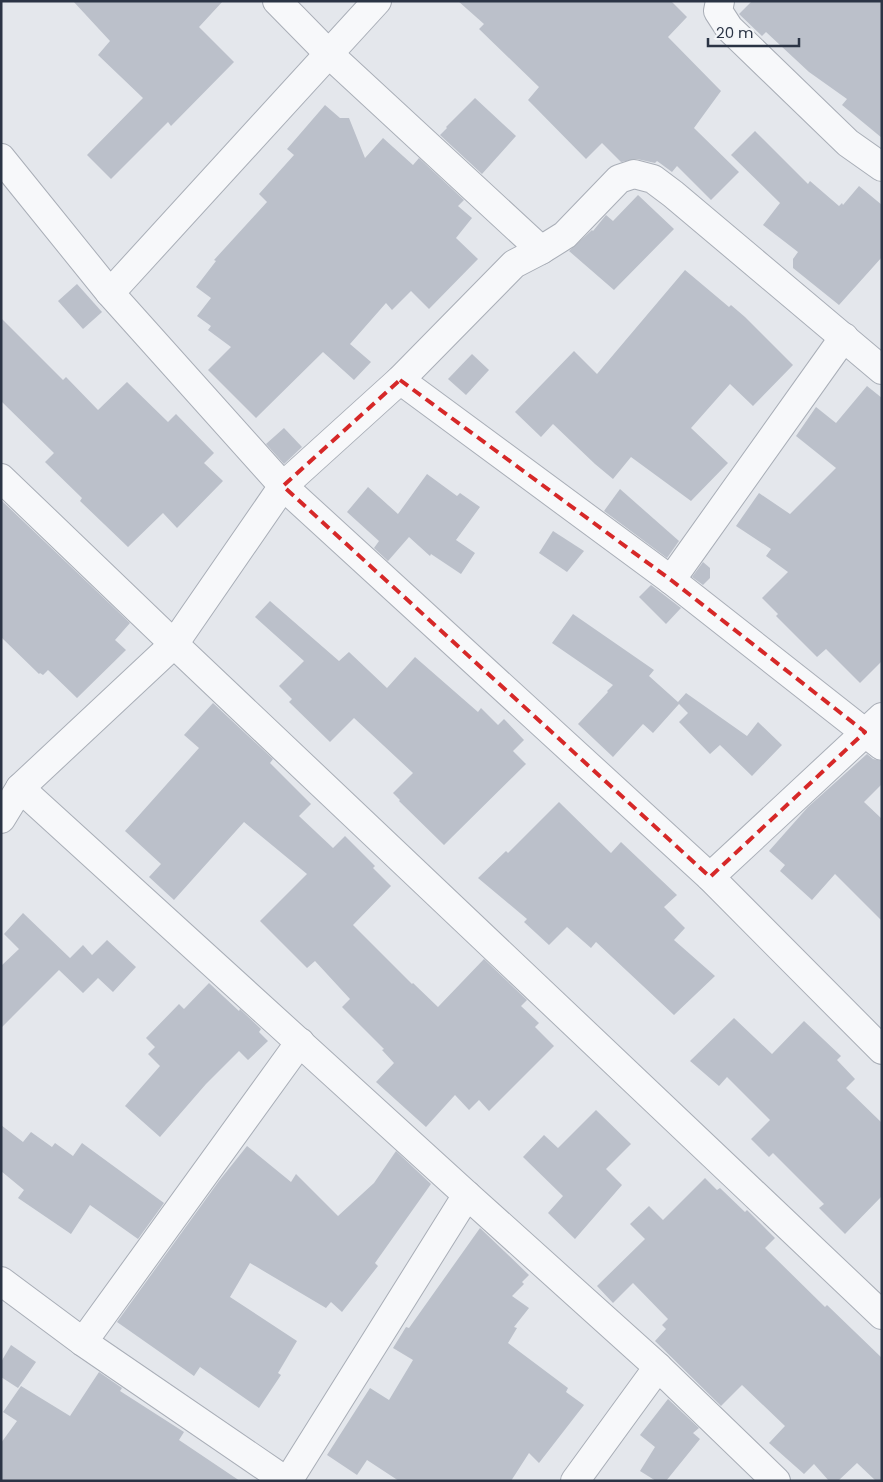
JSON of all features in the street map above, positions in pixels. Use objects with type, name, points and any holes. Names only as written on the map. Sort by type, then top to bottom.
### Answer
[{"type":"street","points":[[277,1],[329,54],[541,250]]},
{"type":"street","points":[[110,293],[377,1]]},
{"type":"street","points":[[720,1],[718,11],[729,28],[848,143],[882,167]]},
{"type":"street","points":[[1,158],[110,293],[284,486],[710,877],[882,1050]]},
{"type":"street","points":[[1,819],[20,788],[174,644],[284,486],[400,380],[514,264],[565,235],[619,179],[634,174],[653,179],[882,370]]},
{"type":"street","points":[[671,580],[844,337]]},
{"type":"street","points":[[400,380],[876,732],[710,877]]},
{"type":"street","points":[[1,478],[882,1315]]},
{"type":"street","points":[[20,788],[467,1195],[658,1366],[776,1481]]},
{"type":"street","points":[[83,1342],[300,1042]]},
{"type":"street","points":[[1,1281],[83,1342],[287,1481],[467,1195]]},
{"type":"street","points":[[575,1481],[658,1366]]},
{"type":"highlighted area","points":[[400,380],[671,580],[865,732],[710,877],[283,486]]},
{"type":"building","points":[[73,1],[223,1],[199,27],[234,62],[171,126],[168,122],[111,179],[87,155],[143,98],[98,55],[110,41]]},
{"type":"building","points":[[458,1],[671,1],[687,17],[668,37],[721,91],[694,128],[739,172],[711,200],[677,166],[672,172],[657,161],[655,163],[637,159],[621,162],[602,143],[586,159],[528,100],[539,87],[479,29],[484,24]]},
{"type":"building","points":[[752,1],[882,1],[882,138],[842,105],[847,99],[809,72],[766,32],[762,36],[739,14]]},
{"type":"building","points":[[475,98],[516,136],[482,174],[440,135]]},
{"type":"building","points":[[325,105],[340,118],[349,118],[365,158],[383,138],[413,165],[419,158],[464,200],[458,206],[472,218],[456,238],[478,259],[429,309],[411,291],[392,310],[386,303],[350,344],[371,362],[354,380],[323,352],[256,418],[208,370],[231,347],[208,330],[211,326],[197,316],[211,298],[196,287],[216,261],[214,260],[267,202],[259,194],[294,155],[287,149]]},
{"type":"building","points":[[755,131],[808,184],[810,181],[839,206],[842,203],[843,205],[859,186],[882,205],[882,257],[839,305],[793,268],[793,259],[798,252],[763,225],[780,203],[731,155]]},
{"type":"building","points":[[638,195],[674,229],[614,290],[569,251],[593,231],[606,215],[613,221]]},
{"type":"building","points":[[685,270],[729,307],[731,305],[745,317],[793,365],[753,406],[730,384],[691,428],[728,463],[691,501],[631,457],[613,479],[553,424],[541,437],[515,412],[574,351],[597,374]]},
{"type":"building","points":[[77,284],[102,312],[83,329],[58,301]]},
{"type":"building","points":[[1,318],[63,380],[66,377],[98,410],[127,382],[168,422],[176,414],[214,453],[204,463],[223,481],[177,528],[163,513],[128,547],[80,501],[82,498],[45,462],[54,453],[1,401]]},
{"type":"building","points":[[472,354],[489,370],[466,395],[448,379]]},
{"type":"building","points":[[867,386],[882,398],[882,661],[860,683],[826,649],[817,657],[776,616],[778,614],[762,598],[788,572],[766,556],[771,549],[736,526],[759,493],[790,514],[836,468],[796,436],[816,407],[836,423]]},
{"type":"building","points":[[284,428],[302,447],[284,464],[266,444]]},
{"type":"building","points":[[427,474],[457,496],[460,493],[480,507],[456,540],[475,553],[461,574],[431,554],[430,556],[409,537],[388,561],[374,548],[379,541],[347,512],[368,487],[398,514]]},
{"type":"building","points":[[620,489],[679,541],[667,558],[604,511]]},
{"type":"building","points":[[1,500],[130,623],[115,640],[126,650],[77,698],[48,670],[43,675],[39,674],[1,637]]},
{"type":"building","points":[[553,531],[584,551],[567,572],[539,553]]},
{"type":"building","points":[[703,562],[710,568],[710,578],[703,585],[692,577]]},
{"type":"building","points":[[651,585],[681,608],[666,624],[639,597]]},
{"type":"building","points":[[270,601],[339,661],[349,652],[387,688],[415,657],[478,712],[481,708],[498,725],[504,719],[524,740],[513,751],[526,764],[444,845],[393,793],[413,773],[354,718],[330,742],[289,702],[292,699],[279,686],[304,661],[255,617]]},
{"type":"building","points":[[573,614],[654,670],[649,676],[678,702],[686,693],[747,736],[758,722],[782,745],[752,776],[720,745],[710,754],[679,722],[688,713],[679,704],[653,733],[643,724],[613,757],[578,724],[613,685],[552,643]]},
{"type":"building","points":[[213,703],[273,759],[270,763],[311,804],[299,816],[333,848],[345,836],[375,866],[373,868],[391,886],[353,925],[412,984],[438,1007],[484,959],[527,1000],[521,1006],[539,1023],[535,1027],[554,1046],[489,1111],[479,1100],[469,1110],[455,1095],[426,1127],[376,1082],[394,1063],[382,1050],[384,1049],[342,1007],[350,999],[315,961],[307,968],[260,921],[307,874],[244,822],[174,900],[149,877],[161,864],[125,831],[199,748],[184,735]]},
{"type":"building","points":[[867,754],[873,759],[882,761],[882,784],[864,802],[882,819],[882,921],[835,874],[812,900],[780,871],[785,865],[769,851],[808,807]]},
{"type":"building","points":[[559,802],[611,853],[621,842],[677,895],[664,907],[685,928],[674,940],[715,976],[674,1015],[596,942],[591,948],[567,927],[549,945],[524,922],[527,919],[478,878],[506,851],[508,853]]},
{"type":"building","points":[[23,913],[70,958],[83,945],[92,955],[107,940],[136,967],[113,992],[98,978],[83,993],[59,970],[1,1028],[1,966],[19,949],[4,934]]},
{"type":"building","points":[[209,983],[261,1029],[259,1032],[268,1041],[248,1060],[239,1051],[206,1084],[160,1137],[125,1106],[160,1066],[148,1054],[155,1047],[146,1038],[179,1004],[184,1009]]},
{"type":"building","points":[[734,1018],[772,1054],[804,1021],[841,1056],[837,1060],[855,1079],[846,1088],[882,1123],[882,1196],[845,1234],[819,1208],[824,1204],[773,1153],[769,1157],[751,1139],[770,1120],[727,1077],[719,1086],[690,1061]]},
{"type":"building","points":[[596,1110],[631,1144],[606,1169],[622,1185],[575,1239],[548,1213],[563,1196],[523,1157],[544,1135],[558,1148]]},
{"type":"building","points":[[1,1125],[23,1142],[31,1132],[52,1147],[55,1143],[73,1156],[82,1143],[164,1203],[138,1239],[90,1205],[71,1234],[18,1198],[24,1190],[1,1171]]},
{"type":"building","points":[[247,1146],[291,1182],[296,1174],[338,1216],[374,1183],[396,1151],[431,1184],[375,1263],[378,1266],[342,1312],[331,1302],[326,1308],[250,1263],[230,1297],[297,1341],[278,1373],[281,1375],[259,1408],[200,1367],[194,1376],[117,1322],[219,1181]]},
{"type":"building","points":[[705,1178],[717,1190],[720,1188],[745,1212],[747,1210],[775,1238],[765,1248],[825,1307],[827,1305],[882,1358],[882,1481],[876,1481],[857,1463],[838,1481],[829,1481],[814,1464],[804,1474],[769,1443],[785,1426],[742,1385],[721,1406],[655,1341],[666,1329],[662,1325],[668,1319],[633,1283],[613,1303],[597,1286],[645,1239],[630,1224],[649,1206],[663,1220]]},
{"type":"building","points":[[480,1228],[529,1275],[522,1282],[524,1284],[512,1296],[529,1308],[514,1327],[517,1328],[508,1343],[568,1388],[566,1392],[584,1405],[539,1463],[529,1453],[511,1481],[399,1481],[367,1460],[357,1475],[327,1455],[370,1388],[389,1400],[413,1360],[393,1348],[406,1327],[409,1328]]},
{"type":"building","points":[[11,1345],[36,1362],[18,1388],[1,1377],[1,1362]]},
{"type":"building","points":[[99,1372],[122,1388],[120,1391],[184,1432],[179,1440],[240,1481],[1,1481],[1,1443],[17,1421],[3,1412],[21,1386],[70,1416]]},
{"type":"building","points":[[668,1399],[699,1428],[693,1433],[700,1439],[666,1481],[656,1481],[640,1471],[655,1447],[640,1435]]}]
